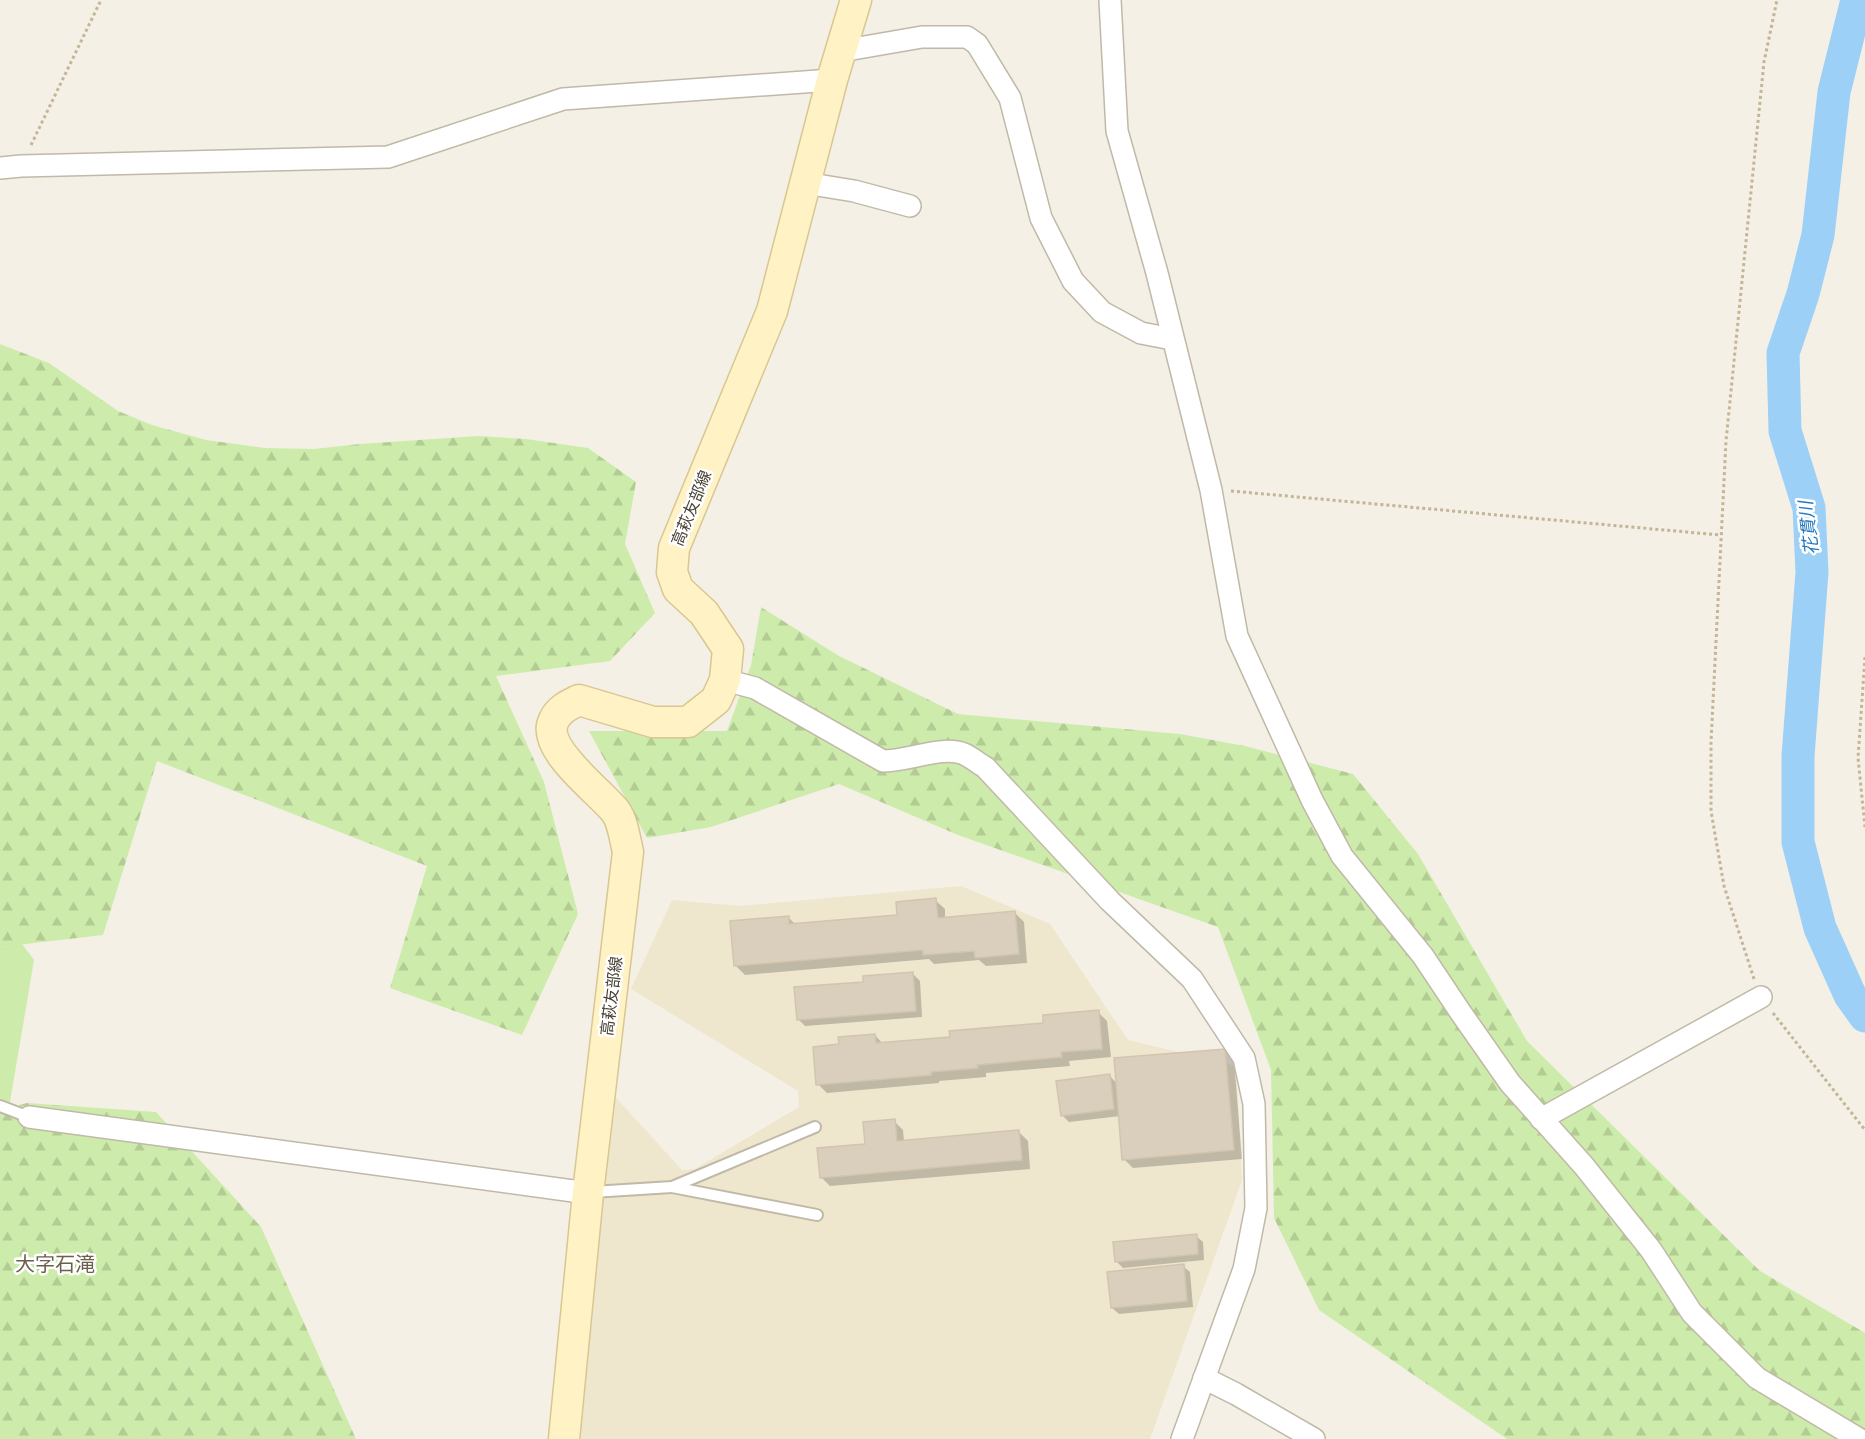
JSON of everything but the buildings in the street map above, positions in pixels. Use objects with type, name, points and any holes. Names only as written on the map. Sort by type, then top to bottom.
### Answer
[{"type":"main road","name":"高萩友部線","points":[[564,1439],[588,1193],[628,852],[618,814],[569,765],[552,738],[553,721],[562,709],[579,700],[653,722],[688,722],[716,700],[725,680],[728,649],[704,612],[678,590],[672,572],[674,548],[772,311],[832,80],[856,0]]},
{"type":"street","points":[[1110,0],[1117,131],[1157,273],[1211,490],[1237,636],[1312,801],[1342,856],[1424,956],[1510,1083],[1584,1166],[1651,1250],[1692,1313],[1757,1378],[1858,1439]]},
{"type":"street","points":[[840,51],[922,37],[967,37],[977,44],[1010,98],[1041,218],[1073,281],[1102,312],[1141,333],[1172,339]]},
{"type":"street","points":[[0,168],[388,157],[563,99],[832,80]]},
{"type":"street","points":[[805,183],[854,191],[910,206]]},
{"type":"street","points":[[725,680],[755,688],[883,760],[900,760],[946,750],[964,753],[985,767],[1110,901],[1192,979],[1244,1058],[1254,1104],[1256,1208],[1244,1269],[1182,1439]]},
{"type":"street","points":[[1541,1119],[1761,997]]},
{"type":"street","points":[[29,1117],[588,1193]]},
{"type":"street","points":[[1204,1378],[1314,1439]]},
{"type":"lane","points":[[0,1106],[29,1117]]},
{"type":"lane","points":[[672,1187],[815,1127]]},
{"type":"lane","points":[[588,1193],[672,1187],[817,1215]]},
{"type":"path","points":[[21,166],[101,0]]},
{"type":"path","points":[[1777,0],[1764,62],[1726,441],[1711,742],[1711,811],[1724,886],[1761,997],[1865,1130]]},
{"type":"path","points":[[1211,490],[1721,535]]},
{"type":"path","points":[[1865,657],[1858,758],[1865,827]]},
{"type":"shaded area","points":[[961,886],[1050,924],[1128,1040],[1236,1066],[1242,1180],[1150,1439],[570,1439],[598,1078],[682,1170],[695,1169],[799,1107],[798,1091],[631,989],[672,900],[740,906]]},
{"type":"green space","points":[[0,344],[49,363],[118,411],[152,425],[206,440],[265,448],[314,449],[478,436],[526,439],[588,448],[636,482],[625,544],[655,613],[610,661],[496,676],[544,782],[578,914],[522,1035],[390,988],[427,866],[157,761],[103,935],[0,947]]},
{"type":"green space","points":[[761,607],[839,656],[958,714],[1180,734],[1245,746],[1353,774],[1418,854],[1527,1041],[1760,1271],[1865,1333],[1865,1439],[1507,1439],[1319,1310],[1274,1218],[1271,1070],[1218,927],[958,835],[839,784],[711,827],[647,838],[589,731],[727,731],[751,665]]},
{"type":"green space","points":[[22,944],[34,960],[9,1108],[0,1117],[0,947]]},
{"type":"green space","points":[[27,1103],[156,1112],[261,1227],[356,1439],[0,1439],[0,1117],[9,1108]]},
{"type":"waterway","name":"花貫川","points":[[1857,0],[1834,92],[1818,235],[1803,294],[1783,353],[1785,431],[1809,508],[1812,572],[1798,756],[1798,842],[1820,928],[1850,995],[1865,1016]]},
{"type":"district","name":"大字石滝","points":[[55,1263]]}]
